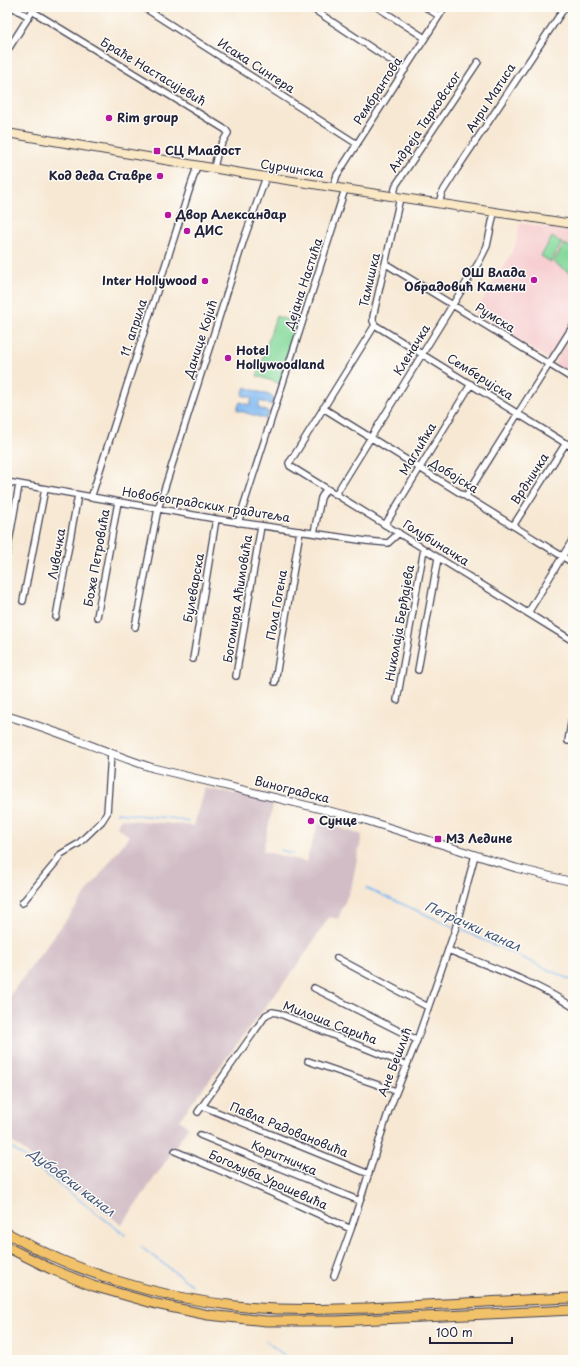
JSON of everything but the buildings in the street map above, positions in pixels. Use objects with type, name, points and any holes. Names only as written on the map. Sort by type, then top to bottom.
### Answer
[{"type":"highway","points":[[7,1233],[53,1256],[131,1285],[182,1297],[235,1306],[336,1309],[573,1298]]},
{"type":"highway","points":[[7,1247],[51,1269],[93,1286],[156,1304],[208,1315],[266,1321],[336,1322],[573,1310]]},
{"type":"main road","name":"Сурчинска","points":[[7,133],[333,188],[573,224]]},
{"type":"street","points":[[12,7],[29,17]]},
{"type":"street","name":"Исака Сингера","points":[[143,7],[357,144]]},
{"type":"street","points":[[310,7],[405,70]]},
{"type":"street","points":[[377,7],[425,38]]},
{"type":"street","points":[[425,7],[439,16]]},
{"type":"street","name":"Рембрантова","points":[[333,188],[338,175],[357,144],[445,7]]},
{"type":"street","name":"Анри Матиса","points":[[439,204],[442,194],[457,169],[565,7]]},
{"type":"street","points":[[7,51],[34,9]]},
{"type":"street","name":"Браће Настасијевић","points":[[34,9],[226,130],[228,134],[218,150],[214,168]]},
{"type":"street","name":"Андреја Тарковског","points":[[396,197],[396,185],[478,62]]},
{"type":"street","name":"11. априла","points":[[90,498],[197,166]]},
{"type":"street","name":"Данице Којић","points":[[135,628],[158,509],[244,239],[266,177]]},
{"type":"street","name":"Дејана Настића","points":[[238,523],[345,189]]},
{"type":"street","name":"Тамишка","points":[[289,463],[375,325],[373,317],[386,264],[396,197]]},
{"type":"street","name":"Кленачка","points":[[336,494],[453,305],[484,252],[488,242],[494,213]]},
{"type":"street","name":"Румска","points":[[386,264],[573,380]]},
{"type":"street","name":"Семберијска","points":[[375,325],[573,448]]},
{"type":"street","points":[[466,496],[573,326]]},
{"type":"street","name":"Маглићка","points":[[384,525],[471,384]]},
{"type":"street","name":"Добојска","points":[[323,408],[573,563]]},
{"type":"street","name":"Врдничка","points":[[513,526],[566,443]]},
{"type":"street","name":"Голубиначка","points":[[289,463],[295,470],[573,641]]},
{"type":"street","name":"Новобеоградских градитеља","points":[[7,482],[216,520],[384,543],[390,541],[399,533]]},
{"type":"street","points":[[7,553],[19,485]]},
{"type":"street","points":[[23,601],[44,489]]},
{"type":"street","points":[[314,533],[321,498],[326,489]]},
{"type":"street","name":"Ливачка","points":[[56,617],[78,495]]},
{"type":"street","name":"Боже Петровића","points":[[97,617],[118,502]]},
{"type":"street","name":"Булеварска","points":[[192,660],[216,520]]},
{"type":"street","name":"Богомира Аћимовића","points":[[236,676],[261,526]]},
{"type":"street","name":"Пола Гогена","points":[[275,682],[300,531]]},
{"type":"street","points":[[528,613],[573,539]]},
{"type":"street","name":"Николаја Берђајева","points":[[398,700],[424,549]]},
{"type":"street","points":[[418,670],[438,558]]},
{"type":"street","points":[[568,741],[573,712]]},
{"type":"street","name":"Виноградска","points":[[7,716],[51,730],[153,768],[362,819],[538,874],[573,882]]},
{"type":"street","points":[[22,903],[61,854],[78,844],[102,821],[108,813],[112,754]]},
{"type":"street","name":"Ане Бешлић","points":[[334,1276],[351,1229],[389,1110],[417,1040],[456,927],[475,855]]},
{"type":"street","points":[[448,950],[544,991],[573,1008]]},
{"type":"street","points":[[337,958],[428,1007]]},
{"type":"street","points":[[314,988],[417,1040]]},
{"type":"street","name":"Милоша Сарића","points":[[198,1112],[266,1015],[272,1012],[407,1065]]},
{"type":"street","points":[[308,1061],[396,1092]]},
{"type":"street","name":"Павла Радовановића","points":[[202,1106],[369,1174]]},
{"type":"street","name":"Коритничка","points":[[200,1135],[360,1201]]},
{"type":"street","name":"Богољуба Урошевића","points":[[175,1151],[351,1229]]},
{"type":"shaded area","name":"ОШ Влада Обрадовић Камени","points":[[520,223],[573,232],[573,320],[548,359],[475,313],[515,247]]},
{"type":"shaded area","points":[[565,344],[573,349],[573,377],[557,367],[555,362]]},
{"type":"shaded area","points":[[204,788],[274,801],[263,851],[306,862],[319,822],[362,835],[352,884],[338,919],[329,917],[299,963],[179,1120],[188,1127],[122,1225],[7,1138],[7,999],[129,836],[117,827],[120,819],[194,826]]},
{"type":"green space","points":[[552,237],[562,243],[551,262],[541,256]]},
{"type":"green space","points":[[565,244],[573,249],[573,275],[553,262]]},
{"type":"green space","points":[[276,316],[301,324],[281,384],[257,376]]},
{"type":"water","points":[[245,387],[274,397],[272,405],[260,401],[258,408],[269,412],[266,419],[237,410],[240,402],[250,405],[252,398],[242,395]]},
{"type":"waterway","points":[[116,813],[188,821]]},
{"type":"waterway","points":[[281,850],[293,854]]},
{"type":"waterway","name":"Петрачки канал","points":[[366,888],[454,927]]},
{"type":"waterway","name":"Петрачки канал","points":[[457,928],[573,981]]},
{"type":"waterway","name":"Дубовски канал","points":[[7,1144],[125,1235]]},
{"type":"waterway","name":"Дубовски канал","points":[[141,1247],[192,1285]]},
{"type":"waterway","name":"Дубовски канал","points":[[266,1341],[290,1360]]},
{"type":"place","name":"Rim group","points":[[109,118]]},
{"type":"place","name":"СЦ Младост","points":[[157,151]]},
{"type":"place","name":"Код деда Ставре","points":[[160,176]]},
{"type":"place","name":"Двор Александар","points":[[168,215]]},
{"type":"place","name":"ДИС","points":[[187,231]]},
{"type":"place","name":"ОШ Влада Обрадовић Камени","points":[[534,280]]},
{"type":"place","name":"Inter Hollywood","points":[[205,281]]},
{"type":"place","name":"Hotel Hollywoodland","points":[[228,358]]},
{"type":"place","name":"Сунце","points":[[311,821]]},
{"type":"place","name":"МЗ Ледине","points":[[438,839]]}]
